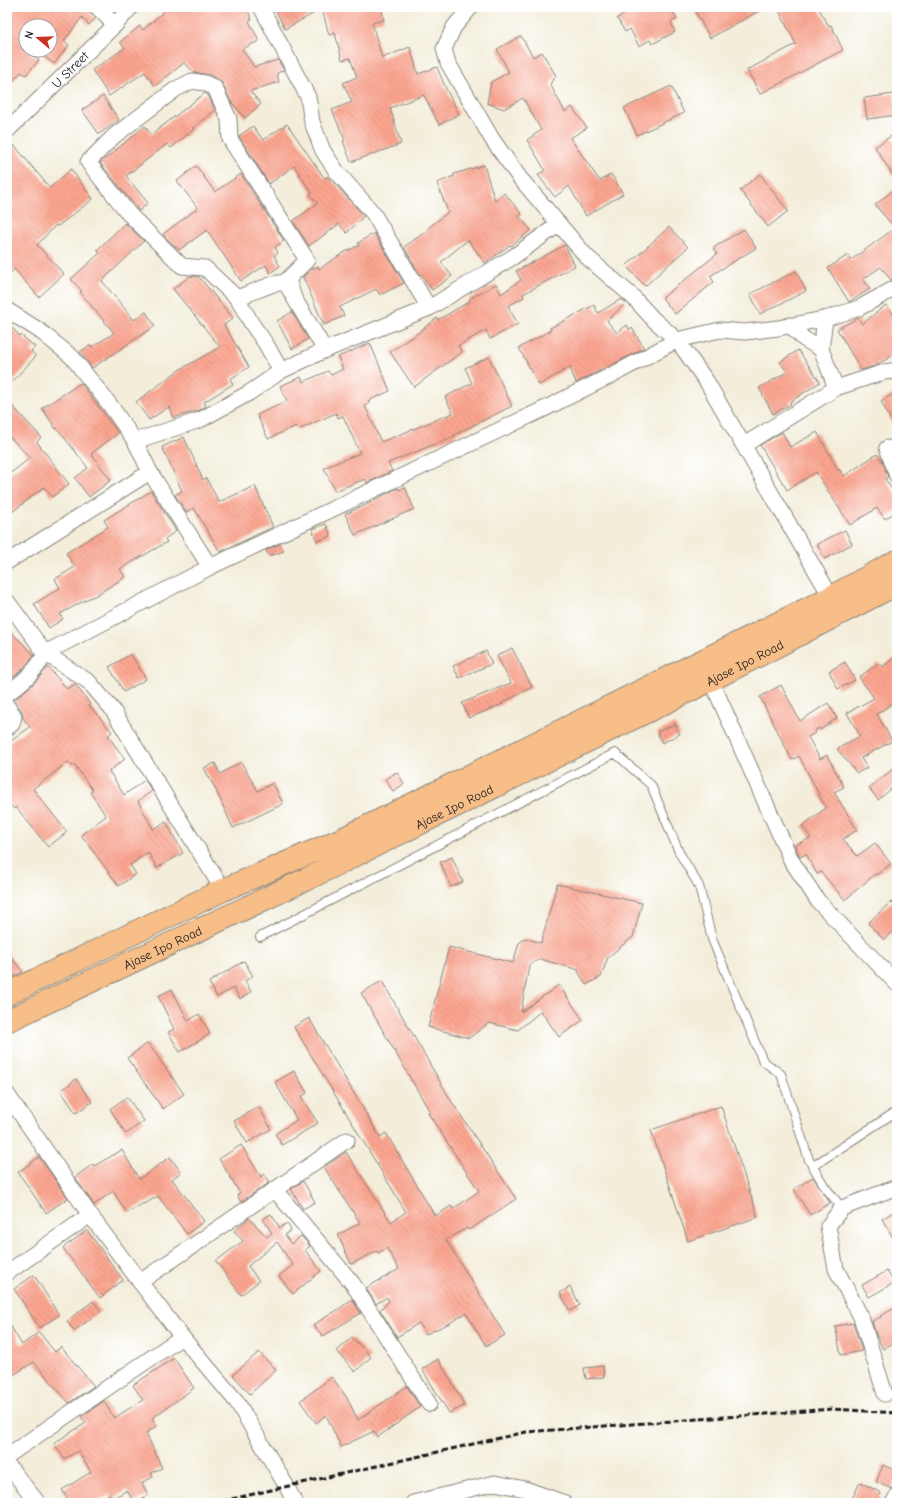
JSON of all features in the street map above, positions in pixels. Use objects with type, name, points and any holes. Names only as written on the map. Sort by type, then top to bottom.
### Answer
[{"type":"highway","name":"Ajase Ipo Road","points":[[7,994],[223,890],[342,839],[831,597],[897,561]]},
{"type":"highway","name":"Ajase Ipo Road","points":[[7,1021],[304,880],[711,680],[897,584]]},
{"type":"street","points":[[97,7],[116,25]]},
{"type":"street","name":"U Street","points":[[8,126],[116,25],[131,7]]},
{"type":"street","points":[[261,7],[308,96],[312,122],[323,151],[337,172],[373,213],[429,308]]},
{"type":"street","points":[[471,7],[454,28],[444,49],[448,63],[492,139],[520,177],[587,257],[632,296],[654,320],[677,340],[707,382],[831,597]]},
{"type":"street","points":[[281,371],[237,298],[205,268],[182,266],[129,214],[88,162],[114,136],[176,89],[192,81],[205,83],[215,88],[228,119],[230,139],[307,260],[288,279],[294,298]]},
{"type":"street","points":[[135,441],[200,420],[249,393],[281,371],[325,350],[429,308],[513,257],[559,224]]},
{"type":"street","points":[[237,298],[273,284],[285,282],[325,350]]},
{"type":"street","points":[[7,694],[41,663],[45,652],[210,567],[546,408],[620,371],[677,340],[720,330],[745,332],[825,319],[859,308],[897,287]]},
{"type":"street","points":[[7,310],[40,331],[72,357],[110,405],[135,441],[150,472],[210,567]]},
{"type":"street","points":[[825,319],[821,349],[836,388]]},
{"type":"street","points":[[790,325],[804,338],[821,349]]},
{"type":"street","points":[[744,446],[836,388],[884,372],[892,371],[897,373]]},
{"type":"street","points":[[887,448],[897,476]]},
{"type":"street","points":[[7,562],[150,472]]},
{"type":"street","points":[[7,601],[45,652],[89,682],[112,709],[223,890]]},
{"type":"street","points":[[711,680],[791,860],[818,901],[897,984]]},
{"type":"street","points":[[7,706],[14,716],[12,724],[7,728]]},
{"type":"street","points":[[7,1094],[90,1215],[140,1282],[182,1337],[237,1402],[295,1503]]},
{"type":"street","points":[[140,1282],[347,1140]]},
{"type":"street","points":[[884,1394],[861,1317],[836,1269],[828,1226],[842,1208],[897,1187]]},
{"type":"street","points":[[275,1190],[353,1284],[429,1404]]},
{"type":"street","points":[[7,1273],[90,1215]]},
{"type":"street","points":[[7,1456],[182,1337]]},
{"type":"street","points":[[7,1464],[38,1503]]},
{"type":"street","points":[[413,1503],[495,1483],[525,1489],[565,1503]]},
{"type":"street","points":[[893,1503],[897,1496]]},
{"type":"lane","points":[[260,937],[615,753],[651,785],[679,852],[699,886],[712,939],[763,1061],[781,1074],[809,1160],[825,1187],[842,1208]]},
{"type":"lane","points":[[813,1166],[897,1111]]},
{"type":"building","points":[[10,7],[88,7],[90,13],[96,18],[89,25],[82,17],[64,41],[69,45],[54,64],[46,58],[58,58],[58,18],[18,18],[18,58],[36,58],[39,60],[26,75],[21,72],[7,88],[7,11]]},
{"type":"building","points":[[169,7],[246,7],[252,19],[249,21],[259,41],[242,49],[254,67],[278,60],[284,70],[277,73],[279,82],[250,91],[261,104],[245,118],[231,102],[223,84],[219,80],[209,75],[194,72],[184,63],[155,86],[145,72],[109,96],[92,70],[125,48],[120,42],[140,26],[143,30]]},
{"type":"building","points":[[274,7],[381,7],[384,20],[372,23],[382,58],[410,47],[418,74],[437,67],[459,114],[439,125],[424,95],[390,108],[401,144],[351,162],[343,141],[345,140],[332,110],[352,102],[343,83],[357,77],[350,58],[342,60],[335,33],[329,35],[322,9],[285,29]]},
{"type":"building","points":[[639,7],[670,7],[677,19],[671,22],[675,32],[652,44],[650,40],[639,46],[630,29],[625,32],[617,18]]},
{"type":"building","points":[[701,7],[766,7],[710,38],[695,11]]},
{"type":"building","points":[[777,7],[818,7],[829,26],[831,25],[843,50],[760,94],[747,70],[796,44]]},
{"type":"building","points":[[521,36],[533,57],[542,52],[556,76],[550,84],[565,112],[572,107],[587,128],[570,138],[600,181],[611,174],[623,194],[586,216],[569,186],[555,197],[538,175],[545,170],[527,140],[541,130],[523,98],[504,109],[487,103],[491,82],[509,72],[497,49]]},
{"type":"building","points":[[671,86],[684,113],[637,135],[624,108]]},
{"type":"building","points":[[205,93],[208,95],[215,110],[171,148],[167,144],[126,176],[148,203],[139,211],[100,163],[145,126],[151,135]]},
{"type":"building","points":[[894,94],[897,115],[867,119],[864,98]]},
{"type":"building","points":[[103,96],[119,120],[99,134],[82,110]]},
{"type":"building","points":[[287,124],[325,179],[328,176],[364,216],[347,233],[339,224],[309,246],[293,221],[318,203],[310,195],[312,193],[294,166],[269,184],[239,136],[253,126],[263,140]]},
{"type":"building","points":[[891,136],[897,146],[897,182],[875,147]]},
{"type":"building","points":[[14,145],[50,188],[71,169],[93,199],[58,226],[56,225],[37,245],[64,274],[39,297],[14,269],[7,277],[7,151]]},
{"type":"building","points":[[484,165],[495,201],[504,193],[522,214],[519,216],[531,230],[511,246],[510,245],[485,263],[468,240],[441,262],[452,276],[432,290],[421,274],[420,275],[404,247],[428,230],[427,229],[448,212],[437,183],[454,176],[454,174]]},
{"type":"building","points":[[196,166],[215,192],[241,174],[284,241],[275,247],[278,253],[274,256],[280,266],[270,273],[266,265],[241,281],[207,230],[179,250],[166,238],[163,234],[198,208],[177,181]]},
{"type":"building","points":[[760,174],[788,211],[768,227],[740,190]]},
{"type":"building","points":[[897,187],[897,278],[891,280],[881,267],[863,279],[870,289],[849,302],[828,268],[848,255],[851,260],[895,228],[875,205]]},
{"type":"building","points":[[125,223],[144,241],[102,281],[134,320],[146,312],[155,326],[92,368],[80,352],[91,345],[92,347],[114,333],[71,279],[100,253],[97,250]]},
{"type":"building","points":[[669,227],[688,247],[645,286],[626,266]]},
{"type":"building","points":[[744,229],[756,248],[710,276],[714,282],[675,314],[662,298],[717,254],[713,248]]},
{"type":"building","points":[[374,233],[404,283],[380,295],[376,289],[340,307],[344,316],[324,325],[303,277],[310,270],[318,266],[319,269],[343,253],[360,245],[358,243]]},
{"type":"building","points":[[565,245],[575,266],[523,294],[524,297],[508,306],[518,324],[490,339],[486,330],[458,346],[462,352],[414,387],[390,352],[437,318],[438,320],[470,301],[469,299],[496,284],[501,294],[521,280],[516,271]]},
{"type":"building","points":[[796,271],[806,291],[760,314],[750,294]]},
{"type":"building","points":[[190,276],[199,277],[233,318],[224,325],[249,367],[230,379],[233,384],[204,402],[206,406],[200,410],[173,418],[169,407],[149,420],[136,402],[179,370],[220,347],[173,289]]},
{"type":"building","points":[[621,299],[626,303],[607,321],[617,333],[627,325],[629,329],[632,328],[644,348],[576,383],[570,367],[539,385],[519,348],[551,330],[550,328],[594,305],[598,313]]},
{"type":"building","points":[[886,305],[897,319],[897,353],[875,366],[861,370],[837,329],[858,318],[862,324]]},
{"type":"building","points":[[292,312],[308,339],[292,349],[277,321]]},
{"type":"building","points":[[7,323],[20,336],[21,335],[35,347],[31,351],[36,356],[7,387]]},
{"type":"building","points":[[370,343],[390,391],[368,401],[369,404],[365,406],[381,442],[453,413],[445,397],[472,383],[465,368],[489,357],[512,406],[454,435],[455,436],[388,463],[392,471],[367,483],[365,479],[335,491],[324,468],[360,453],[343,416],[338,418],[336,413],[298,430],[296,426],[268,439],[257,415],[287,401],[280,386],[301,377],[303,382],[328,371],[331,375],[343,369],[338,357]]},
{"type":"building","points":[[798,350],[820,382],[790,402],[791,404],[773,414],[759,388],[787,372],[780,362]]},
{"type":"building","points":[[81,383],[118,433],[91,454],[111,480],[89,497],[75,478],[88,468],[57,428],[56,429],[42,408]]},
{"type":"building","points":[[897,392],[897,432],[881,401]]},
{"type":"building","points":[[7,400],[41,437],[37,442],[69,484],[52,497],[44,487],[7,516],[7,476],[30,458],[7,434]]},
{"type":"building","points":[[782,432],[790,447],[817,432],[838,470],[839,469],[844,476],[877,454],[883,462],[888,477],[885,479],[897,496],[897,511],[885,519],[877,508],[850,525],[816,472],[787,490],[760,445]]},
{"type":"building","points":[[184,437],[203,480],[206,478],[219,502],[255,486],[273,527],[220,552],[194,508],[186,512],[175,495],[182,491],[162,447]]},
{"type":"building","points":[[405,487],[414,509],[355,535],[345,514],[398,488],[399,490]]},
{"type":"building","points":[[151,491],[176,531],[165,539],[167,542],[120,569],[125,577],[93,597],[60,614],[63,619],[49,628],[34,604],[60,588],[55,579],[75,567],[66,553],[108,527],[104,520]]},
{"type":"building","points":[[326,524],[331,536],[317,541],[312,529]]},
{"type":"building","points":[[845,530],[852,544],[825,559],[817,544]]},
{"type":"building","points":[[280,544],[284,551],[269,556],[266,550]]},
{"type":"building","points":[[7,628],[34,655],[23,669],[7,682]]},
{"type":"building","points":[[512,648],[532,687],[502,703],[503,704],[469,718],[462,703],[511,683],[497,656]]},
{"type":"building","points":[[486,651],[492,664],[459,678],[453,666]]},
{"type":"building","points":[[131,654],[146,679],[124,692],[109,667]]},
{"type":"building","points":[[897,656],[897,700],[877,714],[892,741],[861,758],[867,768],[857,773],[837,749],[860,736],[847,713],[874,698],[859,677],[879,663],[882,667]]},
{"type":"building","points":[[845,662],[855,680],[838,689],[829,671]]},
{"type":"building","points":[[48,667],[67,689],[75,684],[90,704],[89,705],[112,732],[108,736],[125,759],[109,771],[124,795],[145,780],[152,791],[138,801],[153,829],[166,822],[183,853],[157,868],[148,852],[130,865],[136,874],[119,886],[81,835],[106,816],[90,792],[93,791],[74,764],[72,766],[68,762],[33,789],[67,832],[48,847],[16,807],[14,809],[7,801],[7,744],[30,727],[23,718],[22,711],[14,700],[35,682]]},
{"type":"building","points":[[781,685],[800,721],[828,703],[837,718],[820,730],[819,728],[814,731],[815,733],[808,737],[820,759],[827,755],[844,787],[834,792],[857,830],[843,839],[857,856],[875,843],[891,864],[876,875],[875,874],[845,900],[821,872],[817,874],[806,854],[800,857],[795,845],[811,838],[802,826],[826,808],[799,756],[792,760],[760,697]]},
{"type":"building","points":[[675,724],[680,734],[662,743],[657,732]]},
{"type":"building","points":[[241,762],[258,791],[273,783],[283,804],[233,828],[215,788],[204,768],[215,763],[220,774]]},
{"type":"building","points":[[897,766],[897,784],[878,800],[869,788]]},
{"type":"building","points":[[397,772],[404,784],[393,791],[385,779]]},
{"type":"building","points":[[452,857],[463,882],[451,887],[440,862]]},
{"type":"building","points":[[557,884],[642,903],[633,937],[608,957],[601,977],[586,985],[578,971],[579,970],[540,959],[529,965],[521,1012],[559,985],[583,1020],[559,1037],[541,1011],[518,1030],[489,1023],[469,1038],[428,1027],[449,947],[513,963],[519,943],[525,938],[541,943]]},
{"type":"building","points":[[891,902],[897,908],[897,928],[884,940],[868,923]]},
{"type":"building","points":[[7,953],[23,972],[7,980]]},
{"type":"building","points":[[244,961],[253,976],[245,981],[251,992],[240,999],[234,988],[217,997],[209,982]]},
{"type":"building","points":[[382,981],[450,1099],[516,1199],[469,1230],[467,1228],[446,1240],[505,1335],[486,1346],[466,1313],[450,1323],[426,1334],[419,1323],[397,1337],[380,1310],[389,1301],[387,1297],[376,1304],[366,1288],[399,1269],[387,1248],[378,1253],[377,1251],[351,1264],[338,1235],[360,1223],[324,1167],[346,1152],[391,1222],[406,1212],[294,1027],[309,1018],[380,1137],[386,1133],[435,1216],[451,1206],[453,1209],[479,1191],[428,1113],[430,1112],[361,993]]},
{"type":"building","points":[[172,989],[188,1021],[199,1014],[210,1034],[180,1052],[168,1032],[174,1029],[158,996]]},
{"type":"building","points":[[148,1043],[184,1094],[163,1109],[127,1058]]},
{"type":"building","points":[[294,1071],[307,1093],[301,1097],[318,1123],[282,1145],[275,1134],[297,1120],[275,1082]]},
{"type":"building","points":[[76,1079],[92,1102],[76,1113],[61,1091]]},
{"type":"building","points":[[127,1097],[144,1121],[126,1134],[110,1109]]},
{"type":"building","points":[[721,1106],[758,1217],[688,1241],[651,1130]]},
{"type":"building","points":[[259,1107],[271,1129],[247,1143],[234,1121]]},
{"type":"building","points":[[241,1145],[261,1177],[264,1174],[270,1182],[241,1202],[237,1195],[240,1193],[219,1159]]},
{"type":"building","points":[[122,1150],[139,1179],[170,1157],[181,1172],[172,1179],[204,1221],[187,1234],[158,1196],[127,1213],[113,1191],[94,1205],[75,1177],[93,1164],[94,1166]]},
{"type":"building","points":[[39,1157],[68,1198],[46,1213],[18,1172]]},
{"type":"building","points":[[813,1177],[830,1203],[810,1215],[794,1189]]},
{"type":"building","points":[[303,1181],[315,1202],[303,1209],[291,1189]]},
{"type":"building","points":[[897,1210],[897,1244],[882,1219]]},
{"type":"building","points":[[271,1214],[280,1228],[287,1223],[291,1230],[285,1235],[291,1244],[301,1236],[310,1246],[305,1250],[321,1271],[293,1294],[279,1276],[293,1265],[277,1242],[248,1266],[259,1281],[241,1295],[216,1261],[243,1241],[234,1231],[249,1218],[267,1237],[272,1233],[263,1219]]},
{"type":"building","points":[[87,1230],[123,1280],[100,1298],[63,1248]]},
{"type":"building","points":[[887,1271],[894,1283],[869,1297],[862,1285]]},
{"type":"building","points":[[34,1275],[59,1315],[40,1328],[14,1289]]},
{"type":"building","points":[[570,1287],[580,1305],[570,1311],[560,1293]]},
{"type":"building","points":[[352,1299],[361,1313],[323,1336],[313,1325]]},
{"type":"building","points":[[93,1301],[101,1311],[74,1331],[67,1321]]},
{"type":"building","points":[[897,1307],[897,1341],[883,1349],[876,1335],[872,1321]]},
{"type":"building","points":[[7,1320],[22,1345],[39,1332],[55,1352],[61,1347],[94,1386],[69,1403],[34,1362],[7,1379]]},
{"type":"building","points":[[853,1323],[862,1351],[841,1355],[835,1326]]},
{"type":"building","points":[[352,1337],[371,1357],[355,1372],[337,1351]]},
{"type":"building","points":[[259,1352],[276,1370],[250,1394],[233,1375]]},
{"type":"building","points":[[174,1358],[194,1388],[152,1418],[157,1426],[146,1433],[162,1468],[151,1473],[153,1477],[142,1483],[148,1495],[134,1503],[127,1490],[112,1499],[110,1494],[95,1503],[70,1503],[62,1490],[91,1472],[78,1451],[64,1459],[54,1443],[86,1423],[81,1417],[104,1401],[114,1418],[143,1400],[133,1385]]},
{"type":"building","points":[[438,1359],[460,1396],[464,1406],[449,1413],[422,1369]]},
{"type":"building","points":[[603,1366],[604,1377],[586,1379],[584,1368]]},
{"type":"building","points":[[332,1377],[347,1398],[358,1420],[407,1386],[420,1407],[378,1437],[374,1431],[341,1447],[326,1415],[316,1423],[300,1401]]},
{"type":"building","points":[[883,1465],[897,1471],[897,1477],[892,1489],[876,1482]]},
{"type":"building","points":[[860,1482],[881,1493],[876,1503],[850,1503]]},
{"type":"railway","points":[[214,1503],[526,1432],[832,1409],[897,1413]]}]
